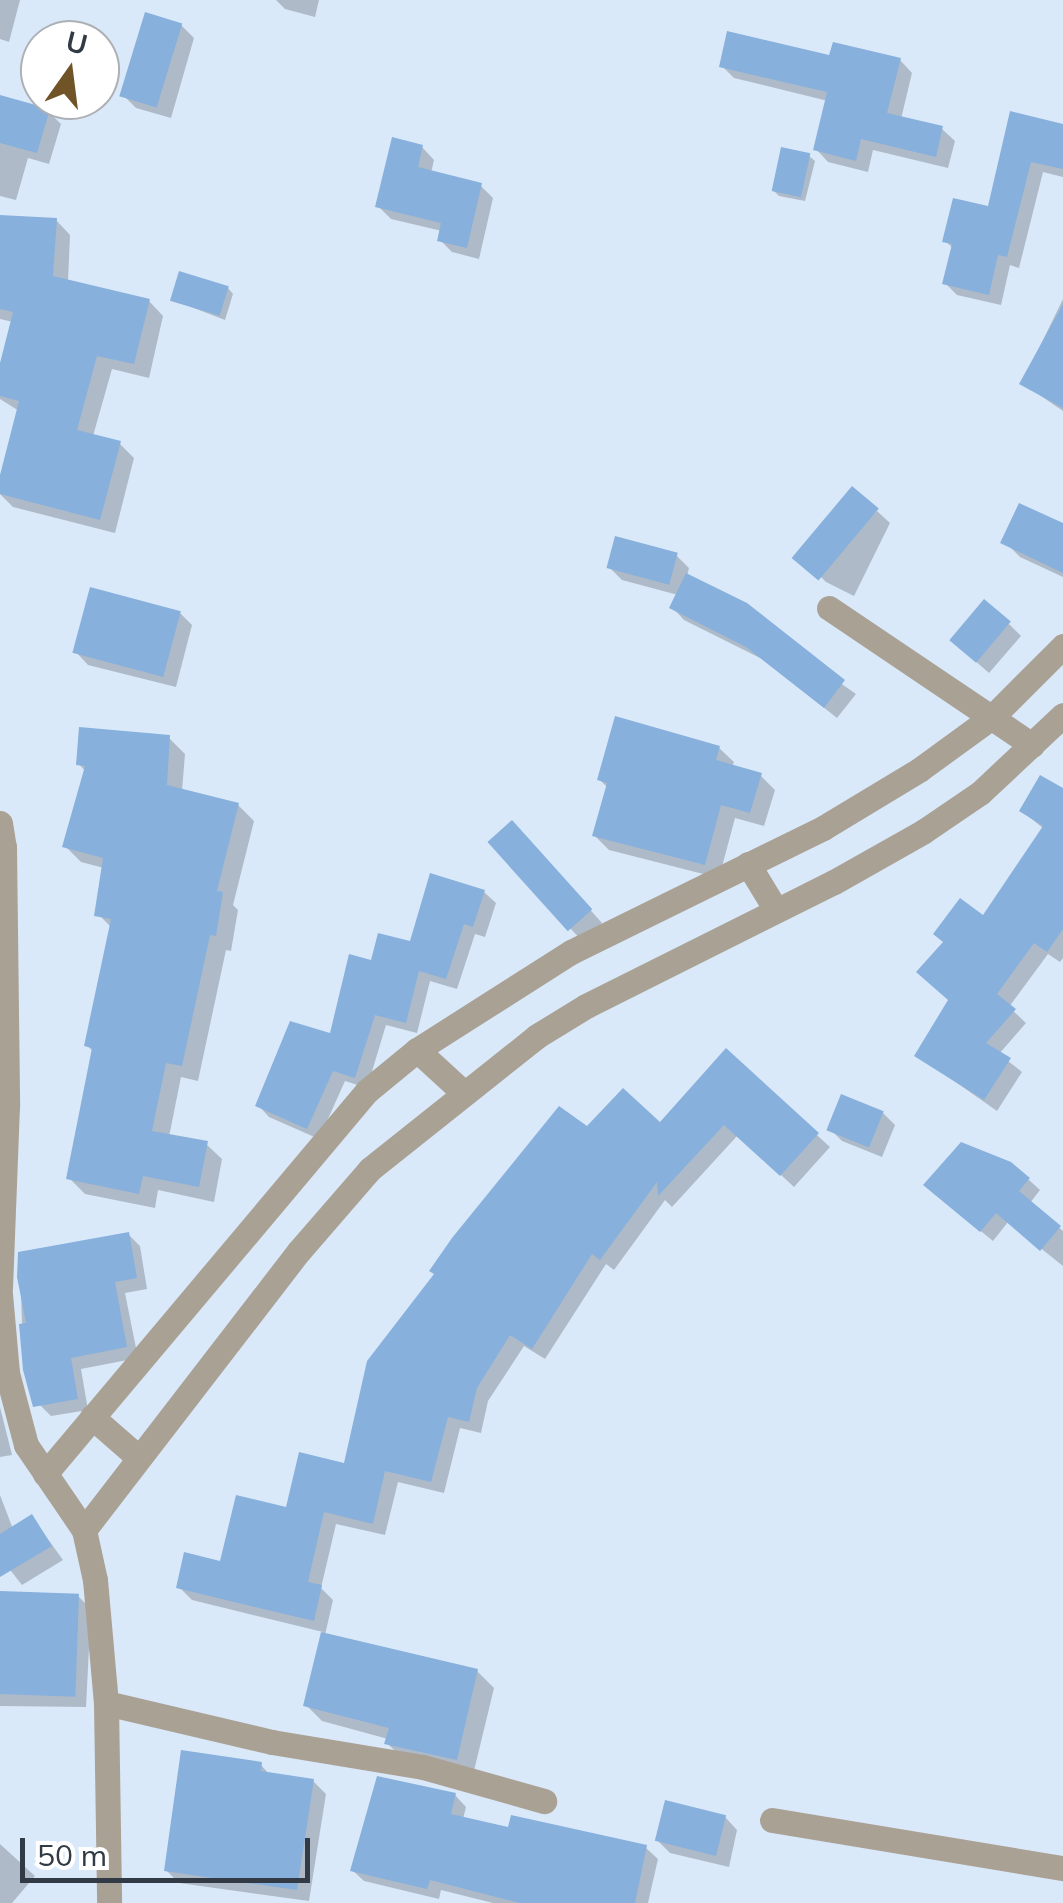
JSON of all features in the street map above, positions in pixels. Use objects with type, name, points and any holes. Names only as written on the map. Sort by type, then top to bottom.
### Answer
[{"type":"street","points":[[829,608],[1032,745]]},
{"type":"street","points":[[45,1474],[367,1091],[417,1050],[572,952],[824,828],[903,780],[993,716],[1063,646]]},
{"type":"street","points":[[84,1530],[299,1251],[370,1169],[537,1036],[586,1006],[924,831],[980,793],[1063,716]]},
{"type":"street","points":[[0,823],[4,847],[7,1106],[0,1291],[7,1374],[26,1446],[84,1530],[95,1580],[106,1703],[109,1903]]},
{"type":"street","points":[[748,864],[776,910]]},
{"type":"street","points":[[417,1050],[464,1092]]},
{"type":"street","points":[[92,1417],[139,1458]]},
{"type":"street","points":[[106,1703],[254,1738],[423,1767],[544,1801]]},
{"type":"street","points":[[772,1820],[1063,1868]]},
{"type":"building","points":[[145,12],[182,23],[157,108],[120,96]]},
{"type":"building","points":[[727,31],[829,55],[833,42],[901,58],[887,113],[943,126],[936,157],[861,139],[856,161],[813,150],[827,92],[719,67]]},
{"type":"building","points":[[0,95],[20,101],[20,120],[47,120],[37,153],[0,143]]},
{"type":"building","points":[[1010,111],[1063,124],[1063,169],[1031,162],[1007,257],[998,255],[989,295],[942,284],[952,244],[942,242],[953,198],[988,206]]},
{"type":"building","points":[[392,137],[423,145],[418,167],[482,183],[467,248],[437,241],[441,223],[375,207]]},
{"type":"building","points":[[781,147],[810,153],[801,197],[772,191]]},
{"type":"building","points":[[0,215],[57,218],[53,276],[150,299],[134,364],[97,356],[77,430],[121,441],[100,520],[0,494],[0,475],[19,401],[0,396],[0,363],[13,312],[0,309]]},
{"type":"building","points":[[179,271],[229,286],[220,316],[170,301]]},
{"type":"building","points":[[1063,304],[1063,408],[1019,384]]},
{"type":"building","points":[[852,486],[879,508],[818,581],[792,558]]},
{"type":"building","points":[[1019,503],[1063,523],[1063,573],[1000,543]]},
{"type":"building","points":[[615,536],[678,553],[669,585],[606,568]]},
{"type":"building","points":[[686,573],[747,603],[845,680],[824,708],[746,647],[669,608]]},
{"type":"building","points":[[90,587],[181,611],[163,677],[72,653]]},
{"type":"building","points":[[984,599],[1011,621],[976,663],[949,640]]},
{"type":"building","points":[[615,716],[720,746],[716,760],[762,773],[750,813],[721,805],[705,865],[592,836],[607,783],[597,780]]},
{"type":"building","points":[[79,727],[170,735],[167,785],[239,803],[217,891],[223,892],[216,936],[210,935],[182,1066],[166,1063],[152,1131],[208,1141],[199,1187],[143,1176],[139,1194],[66,1179],[92,1048],[84,1046],[111,919],[94,916],[103,858],[62,847],[85,766],[76,765]]},
{"type":"building","points":[[1040,775],[1063,788],[1063,929],[1047,952],[1034,943],[997,994],[1016,1009],[986,1043],[1011,1058],[984,1100],[914,1056],[948,1000],[916,972],[943,942],[933,934],[960,898],[983,915],[1043,826],[1019,811]]},
{"type":"building","points":[[512,820],[592,909],[568,931],[487,842]]},
{"type":"building","points":[[430,873],[485,890],[473,927],[464,924],[446,979],[419,971],[406,1023],[375,1015],[355,1078],[333,1071],[307,1129],[255,1106],[290,1021],[330,1033],[349,954],[371,960],[378,933],[410,941]]},
{"type":"building","points":[[726,1048],[819,1133],[780,1176],[724,1125],[658,1196],[657,1182],[600,1260],[592,1254],[532,1349],[510,1335],[477,1388],[469,1422],[448,1417],[431,1482],[385,1471],[373,1524],[324,1512],[308,1582],[322,1585],[314,1621],[176,1588],[184,1552],[220,1561],[236,1495],[286,1507],[299,1452],[344,1463],[367,1361],[434,1274],[429,1271],[452,1238],[559,1106],[587,1126],[623,1088],[660,1122]]},
{"type":"building","points":[[841,1094],[884,1111],[869,1147],[826,1130]]},
{"type":"building","points":[[961,1142],[1011,1162],[1030,1178],[1019,1191],[1061,1226],[1040,1251],[996,1213],[980,1232],[923,1185]]},
{"type":"building","points":[[129,1232],[137,1278],[115,1282],[127,1347],[71,1358],[78,1399],[33,1407],[23,1370],[19,1324],[26,1323],[17,1277],[18,1252]]},
{"type":"building","points":[[32,1514],[52,1546],[0,1577],[0,1534]]},
{"type":"building","points":[[0,1591],[79,1594],[75,1697],[0,1694]]},
{"type":"building","points":[[321,1632],[478,1669],[457,1760],[384,1744],[389,1728],[303,1706]]},
{"type":"building","points":[[181,1750],[262,1762],[261,1771],[314,1779],[297,1890],[164,1871]]},
{"type":"building","points":[[377,1776],[456,1793],[451,1814],[508,1827],[511,1815],[647,1845],[635,1903],[520,1903],[430,1880],[427,1889],[350,1871]]},
{"type":"building","points":[[665,1800],[726,1815],[716,1856],[655,1841]]}]
